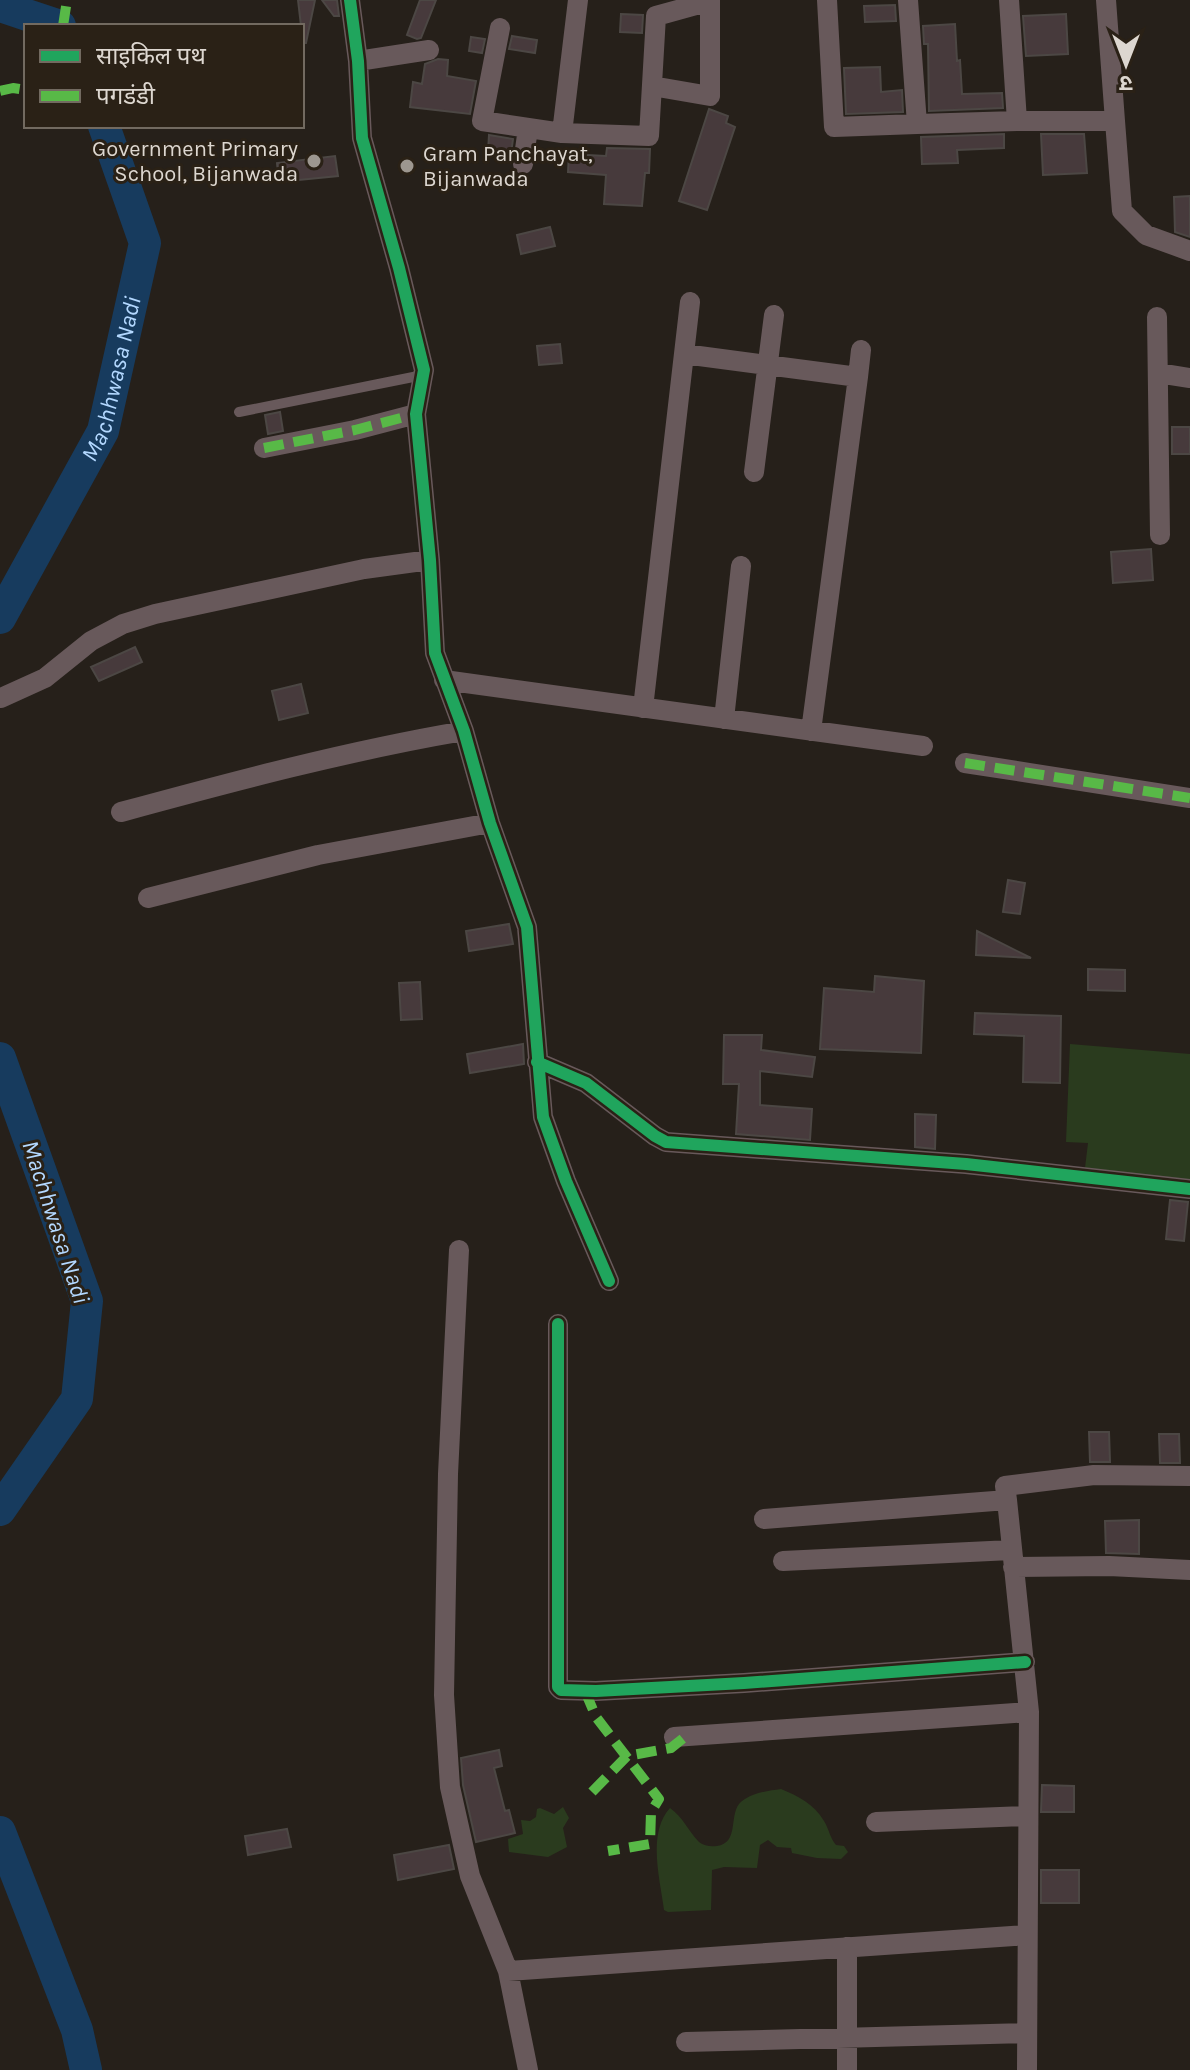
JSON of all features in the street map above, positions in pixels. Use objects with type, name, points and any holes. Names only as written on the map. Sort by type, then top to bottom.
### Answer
[{"type":"street","points":[[350,0],[358,61],[362,138],[399,268],[423,375],[416,414],[435,653],[464,731],[490,823],[527,927],[543,1117],[566,1181],[609,1281]]},
{"type":"street","points":[[562,133],[578,0]]},
{"type":"street","points":[[500,28],[482,121],[562,133],[649,136],[656,16],[710,0],[710,96],[652,86]]},
{"type":"street","points":[[827,0],[834,127],[1115,121]]},
{"type":"street","points":[[908,0],[917,124]]},
{"type":"street","points":[[1009,0],[1017,121]]},
{"type":"street","points":[[1106,0],[1122,211],[1146,235],[1190,251]]},
{"type":"street","points":[[358,61],[429,50]]},
{"type":"street","points":[[523,164],[528,128]]},
{"type":"street","points":[[643,708],[690,302]]},
{"type":"street","points":[[754,472],[774,315]]},
{"type":"street","points":[[1157,317],[1160,535]]},
{"type":"street","points":[[811,731],[861,350]]},
{"type":"street","points":[[684,354],[858,377]]},
{"type":"street","points":[[1158,373],[1190,378]]},
{"type":"street","points":[[264,448],[416,414]]},
{"type":"street","points":[[1,698],[45,678],[91,641],[123,624],[155,614],[364,569],[430,560]]},
{"type":"street","points":[[724,719],[741,566]]},
{"type":"street","points":[[444,680],[923,746]]},
{"type":"street","points":[[121,812],[377,746],[464,731]]},
{"type":"street","points":[[965,763],[1190,798]]},
{"type":"street","points":[[148,898],[318,855],[490,823]]},
{"type":"street","points":[[537,1062],[586,1083],[666,1142],[966,1164],[1190,1189]]},
{"type":"street","points":[[459,1250],[448,1474],[444,1695],[450,1787],[470,1876],[508,1971],[528,2070]]},
{"type":"street","points":[[558,1324],[559,1688],[564,1691],[596,1691],[744,1683],[1025,1662]]},
{"type":"street","points":[[1027,2070],[1029,1712],[1005,1486],[1094,1475],[1190,1476]]},
{"type":"street","points":[[764,1519],[1007,1500]]},
{"type":"street","points":[[783,1561],[1012,1559],[1190,1570]]},
{"type":"street","points":[[674,1737],[1029,1712]]},
{"type":"street","points":[[876,1822],[1027,1816]]},
{"type":"street","points":[[508,1971],[1027,1935]]},
{"type":"street","points":[[847,1947],[847,2070]]},
{"type":"street","points":[[686,2042],[1027,2033]]},
{"type":"lane","points":[[239,412],[423,375]]},
{"type":"green space","points":[[1070,1044],[1190,1054],[1190,1181],[1085,1168],[1088,1143],[1066,1142]]},
{"type":"green space","points":[[781,1789],[810,1805],[824,1821],[836,1845],[844,1846],[848,1852],[841,1859],[817,1858],[792,1853],[791,1848],[777,1847],[768,1840],[760,1845],[757,1868],[724,1867],[712,1870],[711,1910],[664,1910],[657,1843],[663,1818],[670,1808],[699,1842],[717,1846],[724,1844],[731,1835],[736,1809],[743,1800],[758,1793]]},
{"type":"green space","points":[[563,1807],[569,1818],[563,1828],[567,1847],[548,1857],[509,1852],[508,1839],[523,1834],[521,1820],[530,1821],[540,1808],[554,1814]]},
{"type":"building","points":[[298,0],[315,0],[306,43],[304,24],[301,24]]},
{"type":"building","points":[[322,0],[337,0],[339,16],[334,16]]},
{"type":"building","points":[[420,0],[436,0],[421,38],[417,39],[407,35]]},
{"type":"building","points":[[895,5],[896,21],[865,22],[864,6]]},
{"type":"building","points":[[621,14],[643,15],[642,33],[620,32]]},
{"type":"building","points":[[1066,14],[1068,54],[1026,56],[1023,16]]},
{"type":"building","points":[[955,24],[962,94],[1002,93],[1003,108],[929,111],[928,44],[924,44],[923,26]]},
{"type":"building","points":[[512,36],[537,40],[535,53],[509,49]]},
{"type":"building","points":[[471,37],[485,39],[482,53],[469,51]]},
{"type":"building","points":[[438,59],[448,60],[447,76],[476,81],[470,114],[410,107],[413,82],[422,84],[425,64]]},
{"type":"building","points":[[880,67],[881,92],[902,90],[903,112],[846,114],[844,68]]},
{"type":"building","points":[[709,109],[728,116],[726,123],[735,127],[707,210],[679,201]]},
{"type":"building","points":[[1004,134],[1004,148],[957,150],[958,163],[922,164],[921,137]]},
{"type":"building","points":[[1041,134],[1084,134],[1087,173],[1043,175]]},
{"type":"building","points":[[489,135],[513,139],[511,154],[488,152]]},
{"type":"building","points":[[607,148],[650,149],[642,206],[604,204],[606,175],[568,172],[569,154],[606,156]]},
{"type":"building","points":[[335,156],[338,176],[279,182],[277,163]]},
{"type":"building","points":[[1190,196],[1190,237],[1175,232],[1174,197]]},
{"type":"building","points":[[550,227],[555,246],[521,254],[517,235]]},
{"type":"building","points":[[560,344],[562,363],[539,365],[537,346]]},
{"type":"building","points":[[280,412],[283,431],[268,434],[265,415]]},
{"type":"building","points":[[1172,427],[1190,427],[1190,454],[1172,454]]},
{"type":"building","points":[[1151,549],[1153,580],[1113,583],[1111,552]]},
{"type":"building","points":[[135,647],[142,662],[99,681],[91,667]]},
{"type":"building","points":[[301,684],[308,713],[279,720],[272,691]]},
{"type":"building","points":[[1008,880],[1025,883],[1020,914],[1003,912]]},
{"type":"building","points":[[509,924],[513,944],[469,951],[466,931]]},
{"type":"building","points":[[977,931],[1031,958],[976,955]]},
{"type":"building","points":[[1088,969],[1125,970],[1125,991],[1088,990]]},
{"type":"building","points":[[875,976],[924,981],[921,1053],[820,1049],[824,988],[874,992]]},
{"type":"building","points":[[420,982],[422,1019],[401,1020],[399,983]]},
{"type":"building","points":[[975,1013],[1061,1016],[1060,1083],[1023,1082],[1024,1036],[974,1034]]},
{"type":"building","points":[[724,1035],[762,1035],[761,1050],[815,1057],[812,1077],[760,1071],[760,1105],[812,1109],[810,1140],[736,1134],[739,1084],[723,1084]]},
{"type":"building","points":[[523,1044],[524,1064],[470,1073],[467,1054]]},
{"type":"building","points":[[915,1114],[936,1115],[935,1149],[915,1147]]},
{"type":"building","points":[[1170,1200],[1188,1202],[1184,1241],[1166,1239]]},
{"type":"building","points":[[1089,1432],[1109,1432],[1110,1462],[1090,1462]]},
{"type":"building","points":[[1159,1434],[1179,1434],[1180,1463],[1160,1463]]},
{"type":"building","points":[[1139,1520],[1139,1554],[1106,1553],[1105,1521]]},
{"type":"building","points":[[499,1750],[502,1766],[494,1768],[505,1811],[509,1810],[515,1833],[476,1842],[463,1785],[461,1758]]},
{"type":"building","points":[[1042,1785],[1074,1786],[1074,1812],[1041,1812]]},
{"type":"building","points":[[287,1829],[291,1847],[248,1855],[245,1836]]},
{"type":"building","points":[[449,1845],[454,1869],[398,1880],[394,1855]]},
{"type":"building","points":[[1041,1870],[1079,1870],[1079,1903],[1041,1903]]},
{"type":"waterway","name":"Machhwasa Nadi","points":[[0,6],[54,24]]},
{"type":"waterway","name":"Machhwasa Nadi","points":[[0,618],[103,431],[145,243],[105,128]]},
{"type":"waterway","name":"Machhwasa Nadi","points":[[0,1058],[87,1301],[77,1399],[0,1510]]},
{"type":"waterway","name":"Machhwasa Nadi","points":[[0,1832],[77,2030],[86,2070]]},
{"type":"marked path","points":[[63,24],[67,0]]},
{"type":"marked path","points":[[0,91],[24,90]]},
{"type":"marked path","points":[[264,448],[416,414]]},
{"type":"marked path","points":[[965,763],[1190,798]]},
{"type":"marked path","points":[[585,1691],[596,1717],[659,1799],[651,1812],[650,1844],[608,1851]]},
{"type":"marked path","points":[[592,1792],[627,1756],[671,1748],[686,1736]]},
{"type":"cycle path","points":[[350,0],[358,61],[362,138],[424,370],[416,414],[435,653],[464,731],[490,823],[527,927],[543,1117],[566,1181],[609,1281]]},
{"type":"cycle path","points":[[537,1062],[586,1083],[666,1142],[966,1164],[1190,1189]]},
{"type":"cycle path","points":[[558,1324],[558,1687],[561,1690],[744,1683],[1025,1662]]},
{"type":"place","name":"Government Primary School, Bijanwada","points":[[314,161]]},
{"type":"place","name":"Gram Panchayat, Bijanwada","points":[[407,166]]}]
